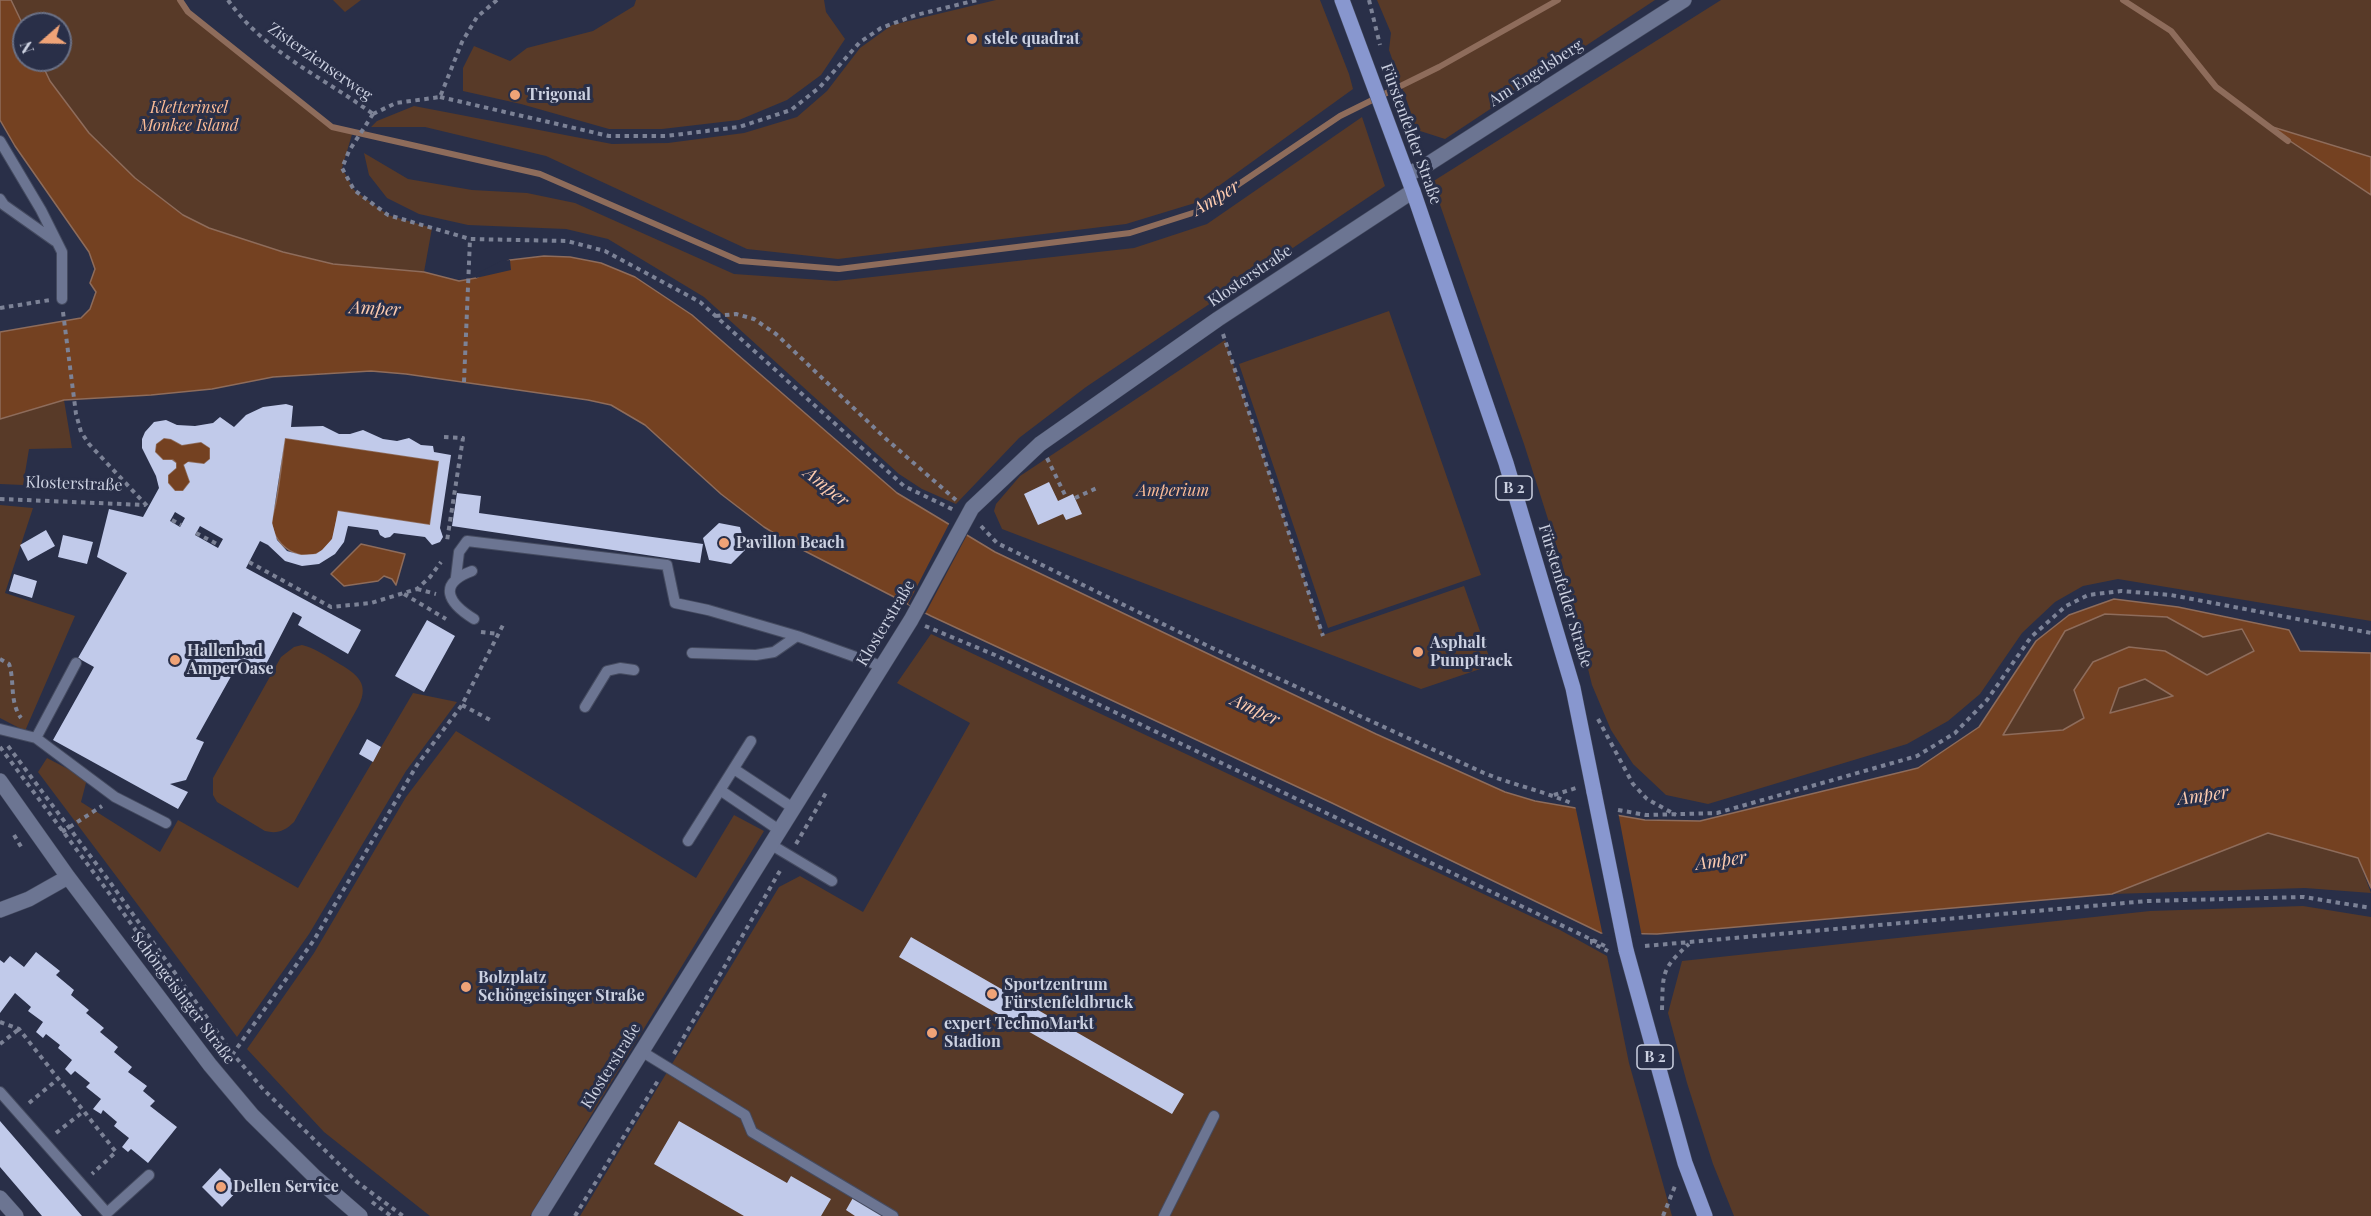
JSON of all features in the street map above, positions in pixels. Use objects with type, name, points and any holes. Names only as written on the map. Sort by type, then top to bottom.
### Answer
[{"type":"main road","name":"Fürstenfelder Straße","points":[[1342,0],[1407,174],[1506,463],[1573,688],[1626,950],[1685,1163],[1705,1216]]},
{"type":"street","name":"Am Engelsberg","points":[[1407,174],[1422,168],[1684,0]]},
{"type":"street","name":"Klosterstraße","points":[[539,1216],[914,614],[964,519],[1011,470],[1040,444],[1218,319],[1413,191]]},
{"type":"street","name":"Schöngeisinger Straße","points":[[0,781],[68,877],[210,1065],[252,1115],[315,1177],[360,1216]]},
{"type":"street","points":[[0,910],[29,899],[68,877]]},
{"type":"street","points":[[0,1198],[16,1216]]},
{"type":"lane","points":[[0,141],[41,210],[62,252],[62,299]]},
{"type":"lane","points":[[0,199],[4,205],[57,243]]},
{"type":"lane","points":[[474,619],[457,608],[451,597],[451,585],[456,577],[459,552],[467,541],[667,565],[675,603],[708,610],[797,636],[881,666]]},
{"type":"lane","points":[[456,577],[472,571]]},
{"type":"lane","points":[[692,653],[756,655],[774,652],[797,636]]},
{"type":"lane","points":[[36,738],[76,663]]},
{"type":"lane","points":[[585,707],[607,671],[620,668],[634,670]]},
{"type":"lane","points":[[0,729],[36,738],[115,796],[166,823]]},
{"type":"lane","points":[[688,841],[751,741]]},
{"type":"lane","points":[[734,769],[793,808]]},
{"type":"lane","points":[[720,790],[779,830]]},
{"type":"lane","points":[[770,844],[832,881]]},
{"type":"lane","points":[[642,1051],[745,1115],[752,1132],[893,1216]]},
{"type":"lane","points":[[0,1092],[107,1213],[149,1175]]},
{"type":"lane","points":[[1164,1216],[1214,1116]]},
{"type":"path","name":"Zisterzienserweg","points":[[228,0],[242,21],[276,51],[340,90],[374,114],[396,103],[440,97]]},
{"type":"path","points":[[497,0],[477,17],[462,42],[440,97],[609,136],[666,136],[739,128],[791,110],[820,87],[860,42],[881,28],[916,15],[977,0]]},
{"type":"path","points":[[1369,0],[1381,50]]},
{"type":"path","points":[[374,114],[353,145],[342,168],[354,190],[388,215],[470,239],[567,241],[605,251],[700,302],[904,486],[964,519],[980,524],[998,543],[1210,647],[1484,773],[1516,786],[1553,795],[1573,804]]},
{"type":"path","points":[[464,382],[470,239]]},
{"type":"path","points":[[0,308],[62,299]]},
{"type":"path","name":"Klosterstraße","points":[[0,499],[147,506],[89,444],[81,432],[76,414],[62,299]]},
{"type":"path","points":[[715,316],[736,314],[754,320],[776,334],[885,438],[957,501],[964,519]]},
{"type":"path","points":[[1218,319],[1323,636]]},
{"type":"path","points":[[444,437],[463,438],[446,547]]},
{"type":"path","points":[[1040,444],[1066,497]]},
{"type":"path","points":[[1075,498],[1097,488]]},
{"type":"path","points":[[172,520],[181,525]]},
{"type":"path","points":[[196,533],[219,545]]},
{"type":"path","points":[[249,562],[331,608],[371,603],[417,589],[430,577],[442,559]]},
{"type":"path","points":[[1618,810],[1646,815],[1677,816],[1717,813],[1917,756],[1955,733],[1987,700],[2031,637],[2066,606],[2088,595],[2121,591],[2171,595],[2371,633]]},
{"type":"path","points":[[914,614],[929,628],[995,655],[1592,939],[1606,949]]},
{"type":"path","points":[[229,1060],[314,940],[417,765],[462,705],[503,625]]},
{"type":"path","points":[[923,637],[929,628]]},
{"type":"path","points":[[0,659],[9,664],[12,672],[10,685],[17,712],[36,738]]},
{"type":"path","points":[[462,705],[492,721]]},
{"type":"path","points":[[1593,710],[1633,784],[1647,799],[1677,816]]},
{"type":"path","points":[[6,744],[112,885],[233,1054],[263,1089],[357,1182],[403,1216]]},
{"type":"path","points":[[0,747],[195,1012]]},
{"type":"path","points":[[1553,795],[1571,789]]},
{"type":"path","points":[[575,1216],[667,1066],[828,790]]},
{"type":"path","points":[[62,832],[115,796]]},
{"type":"path","points":[[1645,946],[1689,944],[2147,902],[2304,897],[2371,908]]},
{"type":"path","points":[[1662,1015],[1663,973],[1671,960],[1689,944]]},
{"type":"path","points":[[0,1022],[19,1029],[116,1152],[81,1184]]},
{"type":"path","points":[[0,1044],[19,1029]]},
{"type":"path","points":[[18,1113],[58,1079]]},
{"type":"path","points":[[44,1143],[84,1111]]},
{"type":"path","points":[[347,1181],[354,1188]]},
{"type":"path","points":[[370,1201],[391,1216]]},
{"type":"green space","name":"Kletterinsel Monkee Island","points":[[11,0],[180,0],[188,12],[332,127],[353,131],[342,168],[354,190],[388,215],[432,228],[424,272],[333,264],[283,252],[209,228],[183,215],[135,178],[89,133],[50,81],[46,72],[72,72],[72,12],[17,12]]},
{"type":"green space","points":[[333,0],[361,0],[345,12]]},
{"type":"green space","points":[[636,0],[824,0],[826,12],[845,39],[821,75],[787,100],[739,120],[662,129],[609,129],[521,104],[463,91],[463,68],[474,46],[510,61],[527,48],[593,31],[634,6]]},
{"type":"green space","points":[[996,0],[1320,0],[1353,89],[1195,203],[1126,224],[838,259],[747,249],[546,156],[425,127],[371,127],[377,121],[414,106],[612,144],[668,143],[744,133],[797,117],[827,91],[860,48],[892,25]]},
{"type":"green space","points":[[1377,0],[1655,0],[1445,139],[1417,130],[1389,50],[1391,33]]},
{"type":"green space","points":[[1721,0],[2371,0],[2371,621],[2118,579],[2083,586],[2055,602],[2022,633],[1980,694],[1948,721],[1907,744],[1708,804],[1666,795],[1633,764],[1611,730],[1592,685],[1562,563],[1524,444],[1432,182]]},
{"type":"green space","points":[[1362,117],[1385,186],[1086,387],[1019,438],[956,504],[922,489],[899,474],[704,297],[608,239],[566,229],[468,225],[419,214],[387,198],[369,175],[364,153],[408,179],[472,190],[527,193],[575,203],[734,274],[836,281],[1134,248],[1207,224]]},
{"type":"green space","points":[[1389,311],[1481,575],[1328,628],[1239,364]]},
{"type":"green space","name":"Amperium","points":[[1225,340],[1323,635],[1464,586],[1492,665],[1421,689],[1002,529],[994,511],[996,504],[1020,476]]},
{"type":"green space","points":[[64,400],[72,448],[29,449],[23,485],[0,484],[0,419]]},
{"type":"green space","points":[[0,505],[33,508],[5,593],[75,616],[25,731],[0,718]]},
{"type":"green space","points":[[2105,614],[2167,617],[2203,637],[2242,629],[2255,652],[2207,676],[2165,651],[2129,647],[2084,718],[2063,730],[2003,735],[2065,631]]},
{"type":"green space","points":[[931,634],[1560,930],[1607,956],[1629,1063],[1672,1216],[580,1216],[779,887],[800,876],[863,912],[970,723],[897,683]]},
{"type":"green space","points":[[302,645],[322,653],[353,673],[362,684],[362,698],[294,822],[281,831],[269,832],[217,802],[213,795],[213,778],[281,657],[294,647]]},
{"type":"green space","points":[[2145,679],[2175,696],[2110,713],[2119,688]]},
{"type":"green space","points":[[413,693],[457,702],[406,771],[309,934],[237,1037],[38,772],[47,758],[87,779],[81,802],[160,852],[178,820],[298,888]]},
{"type":"green space","points":[[456,731],[696,878],[734,815],[764,831],[530,1216],[430,1216],[324,1132],[247,1049],[314,953],[406,797]]},
{"type":"green space","points":[[2268,833],[2358,858],[2371,893],[2305,888],[2112,894]]},
{"type":"green space","points":[[2303,906],[2371,917],[2371,1216],[1734,1216],[1713,1164],[1668,1013],[1682,961],[2150,911]]},
{"type":"water","points":[[0,0],[11,0],[17,12],[12,12],[12,72],[46,72],[89,133],[135,178],[183,215],[209,228],[283,252],[333,264],[424,272],[459,281],[476,278],[510,260],[544,256],[570,257],[601,263],[635,277],[692,315],[897,493],[995,552],[1376,734],[1505,792],[1535,801],[1645,820],[1700,821],[1918,768],[1979,727],[2036,641],[2069,615],[2114,599],[2178,607],[2289,630],[2300,651],[2371,653],[2371,888],[2358,858],[2268,833],[2112,894],[1657,934],[1601,933],[1332,803],[931,616],[797,547],[764,527],[721,494],[645,425],[611,405],[406,374],[371,371],[273,377],[212,389],[64,400],[0,419],[0,332],[81,318],[90,309],[96,292],[90,283],[95,269],[89,252],[15,146],[0,120]],"holes":[[[2105,614],[2167,617],[2203,637],[2242,629],[2254,651],[2207,675],[2165,651],[2129,647],[2093,662],[2074,690],[2084,718],[2063,730],[2003,735],[2065,631]],[[2145,679],[2173,696],[2110,713],[2119,688]]]},
{"type":"water","points":[[2266,125],[2371,157],[2371,195]]},
{"type":"water","points":[[164,438],[182,445],[201,442],[210,448],[210,459],[204,464],[189,462],[184,465],[190,482],[183,491],[175,491],[168,483],[168,475],[176,468],[176,463],[173,460],[163,460],[155,452],[156,444]]},
{"type":"water","points":[[285,438],[439,461],[430,525],[338,511],[334,535],[326,548],[308,555],[290,550],[275,535],[272,525]]},
{"type":"water","points":[[361,544],[405,554],[396,585],[392,579],[384,576],[378,581],[344,586],[331,574]]},
{"type":"pier","points":[[510,260],[511,270],[476,278],[476,274],[501,261]]},
{"type":"pier","points":[[950,522],[968,533],[925,614],[908,604]]},
{"type":"pier","points":[[1575,805],[1618,812],[1642,937],[1603,936]]},
{"type":"building","name":"Hallenbad AmperOase","points":[[286,404],[293,406],[291,427],[323,426],[339,434],[350,434],[363,430],[383,439],[397,441],[409,438],[421,445],[433,446],[434,452],[451,455],[440,528],[443,537],[440,542],[432,545],[425,537],[394,533],[385,538],[378,530],[348,526],[344,542],[335,554],[319,564],[302,566],[285,561],[268,545],[260,541],[246,568],[361,630],[348,654],[298,625],[302,617],[293,612],[261,674],[239,662],[196,739],[204,742],[186,780],[170,784],[188,792],[178,809],[53,740],[94,667],[78,658],[127,573],[97,557],[109,509],[143,517],[159,488],[156,476],[142,448],[145,432],[154,422],[166,420],[177,425],[195,426],[213,423],[220,417],[234,427],[246,415],[263,407]],"holes":[[[164,438],[182,445],[201,442],[210,448],[210,459],[204,464],[188,462],[184,465],[190,482],[183,491],[175,491],[168,483],[168,475],[176,468],[176,463],[172,460],[163,460],[155,452],[156,444]],[[285,438],[439,461],[430,525],[338,511],[332,539],[316,554],[301,555],[287,551],[277,540],[272,523]],[[175,512],[185,518],[180,527],[170,521]],[[200,526],[223,539],[218,548],[195,535]]]},
{"type":"building","points":[[1049,482],[1058,501],[1073,494],[1082,514],[1066,520],[1063,514],[1038,525],[1024,494]]},
{"type":"building","points":[[457,493],[481,496],[479,513],[703,544],[700,563],[452,526]]},
{"type":"building","name":"Pavillon Beach","points":[[719,523],[740,527],[746,549],[731,564],[709,560],[703,538]]},
{"type":"building","points":[[46,530],[55,546],[28,561],[20,545]]},
{"type":"building","points":[[63,535],[93,542],[87,564],[58,557]]},
{"type":"building","points":[[14,574],[37,581],[32,598],[9,591]]},
{"type":"building","points":[[427,620],[455,636],[424,692],[395,676]]},
{"type":"building","points":[[367,739],[381,747],[373,762],[359,754]]},
{"type":"building","points":[[911,937],[1184,1094],[1172,1114],[899,957]]},
{"type":"building","points":[[36,952],[60,971],[56,975],[74,990],[71,995],[89,1010],[86,1013],[104,1028],[100,1032],[118,1047],[114,1052],[132,1067],[128,1072],[147,1086],[143,1091],[155,1101],[150,1106],[177,1127],[148,1163],[131,1149],[128,1152],[122,1147],[129,1138],[114,1126],[117,1122],[103,1110],[101,1114],[93,1109],[101,1099],[86,1087],[90,1083],[75,1071],[71,1075],[65,1069],[72,1060],[58,1048],[60,1045],[46,1034],[43,1038],[36,1032],[43,1022],[28,1011],[31,1007],[15,993],[0,1013],[0,960],[4,963],[10,956],[24,967]]},
{"type":"building","points":[[0,1121],[82,1216],[42,1216],[0,1167]]},
{"type":"building","points":[[679,1121],[787,1183],[791,1176],[831,1199],[821,1216],[744,1216],[654,1164]]},
{"type":"building","points":[[220,1168],[240,1188],[222,1207],[202,1187]]},
{"type":"building","points":[[854,1196],[889,1216],[855,1216],[846,1210]]},
{"type":"waterway","name":"Amper","points":[[180,0],[188,12],[332,127],[540,174],[740,261],[839,269],[1130,233],[1199,211],[1340,116],[1439,67],[1558,0]]},
{"type":"waterway","points":[[2123,0],[2171,31],[2216,87],[2288,141]]},
{"type":"place","name":"stele quadrat","points":[[972,39]]},
{"type":"place","name":"Trigonal","points":[[515,95]]},
{"type":"place","name":"Pavillon Beach","points":[[724,543]]},
{"type":"place","name":"Asphalt Pumptrack","points":[[1418,652]]},
{"type":"place","name":"Hallenbad AmperOase","points":[[175,660]]},
{"type":"place","name":"Bolzplatz Schöngeisinger Straße","points":[[466,987]]},
{"type":"place","name":"Sportzentrum Fürstenfeldbruck","points":[[992,994]]},
{"type":"place","name":"expert TechnoMarkt Stadion","points":[[932,1033]]},
{"type":"place","name":"Dellen Service","points":[[221,1187]]}]
